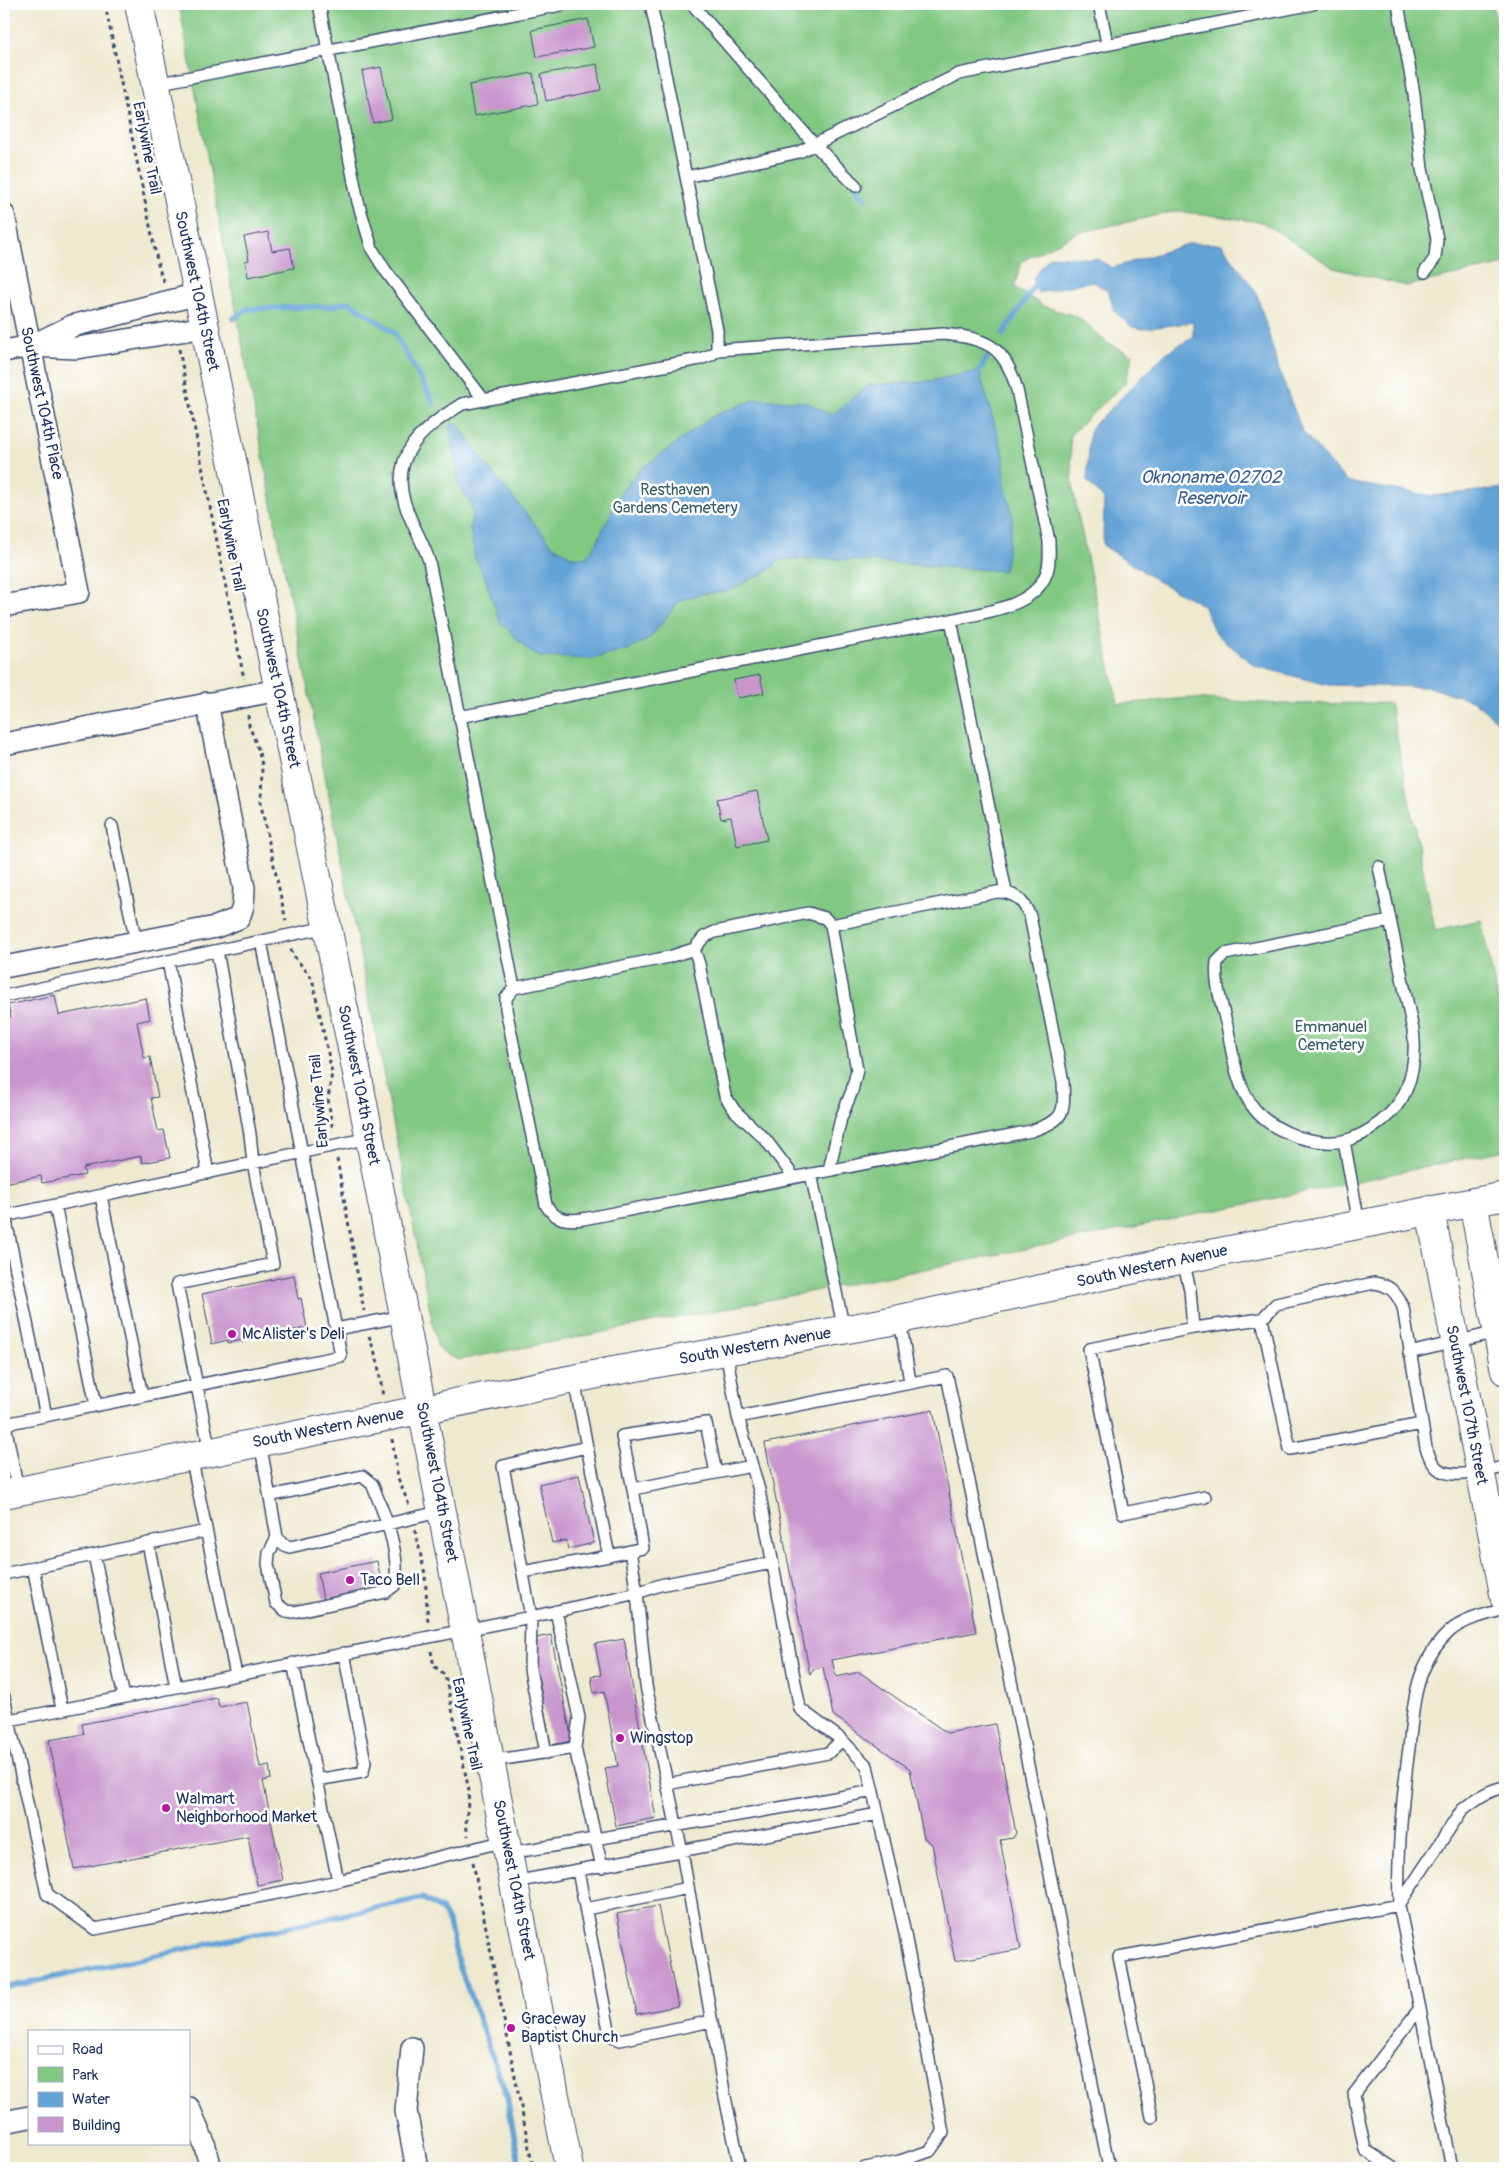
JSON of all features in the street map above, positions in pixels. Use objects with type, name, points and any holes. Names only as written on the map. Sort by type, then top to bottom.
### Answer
[{"type":"main road","name":"Southwest 104th Street","points":[[139,4],[423,1409],[569,2168]]},
{"type":"main road","name":"South Western Avenue","points":[[11,1492],[574,1379],[900,1319],[1359,1224],[1505,1196]]},
{"type":"main road","points":[[1473,1202],[1501,1331],[1505,1371]]},
{"type":"main road","name":"Southwest 107th Street","points":[[1430,1210],[1455,1342],[1493,1469],[1505,1599]]},
{"type":"street","name":"Southwest 104th Place","points":[[4,214],[80,592],[4,606]]},
{"type":"street","points":[[31,346],[72,326],[198,294]]},
{"type":"street","points":[[4,351],[31,346],[77,348],[205,327]]},
{"type":"street","points":[[4,744],[278,690]]},
{"type":"street","points":[[4,967],[216,927],[239,918],[244,906],[244,888],[207,703]]},
{"type":"street","points":[[412,2048],[406,2111],[416,2168]]},
{"type":"street","points":[[190,2110],[204,2143],[211,2168]]},
{"type":"street","points":[[4,2122],[28,2117]]},
{"type":"lane","points":[[319,4],[358,202],[372,249],[385,270],[484,400]]},
{"type":"lane","points":[[155,84],[566,4]]},
{"type":"lane","points":[[651,4],[717,330],[718,350]]},
{"type":"lane","points":[[692,4],[814,144],[856,186]]},
{"type":"lane","points":[[1099,4],[1107,43]]},
{"type":"lane","points":[[686,177],[799,152],[959,74],[1107,43],[1313,4]]},
{"type":"lane","points":[[1398,4],[1414,94],[1422,169],[1437,239],[1435,258],[1425,272]]},
{"type":"lane","points":[[459,717],[951,620],[1017,602],[1034,590],[1044,579],[1048,569],[1049,541],[1013,374],[1001,354],[989,346],[962,336],[943,334],[718,350],[700,359],[462,404],[437,420],[418,437],[404,461],[401,476],[406,505],[423,542],[429,561],[459,717],[514,988]]},
{"type":"lane","points":[[951,620],[1006,892]]},
{"type":"lane","points":[[112,826],[136,942]]},
{"type":"lane","points":[[1379,867],[1413,1030],[1415,1050],[1413,1068],[1406,1091],[1392,1110],[1365,1132],[1344,1141],[1319,1141],[1286,1133],[1269,1123],[1248,1099],[1236,1072],[1218,981],[1217,962],[1225,954],[1390,921]]},
{"type":"lane","points":[[829,1170],[841,1118],[852,1091],[857,1070],[831,925],[826,918],[808,913],[715,932],[704,937],[694,948],[670,957],[514,988],[506,998],[506,1009],[544,1195],[551,1212],[557,1218],[582,1219],[1031,1131],[1055,1122],[1061,1115],[1064,1108],[1062,1082],[1030,916],[1021,899],[1014,894],[997,892],[831,925]]},
{"type":"lane","points":[[4,996],[327,928]]},
{"type":"lane","points":[[11,1492],[4,1421],[46,1416],[341,1356],[261,941]]},
{"type":"lane","points":[[694,948],[699,964],[725,1096],[735,1111],[765,1139],[794,1177]]},
{"type":"lane","points":[[217,950],[250,1134],[253,1163],[273,1264],[177,1284],[197,1384],[206,1531],[236,1675]]},
{"type":"lane","points":[[168,961],[208,1173]]},
{"type":"lane","points":[[46,1416],[4,1216],[369,1138]]},
{"type":"lane","points":[[1344,1141],[1359,1224]]},
{"type":"lane","points":[[810,1174],[844,1330]]},
{"type":"lane","points":[[101,1196],[142,1396]]},
{"type":"lane","points":[[55,1205],[96,1405]]},
{"type":"lane","points":[[1183,1260],[1190,1290],[1193,1328]]},
{"type":"lane","points":[[1205,1497],[1123,1513],[1089,1349],[1193,1328],[1262,1319],[1276,1304],[1374,1283],[1382,1284],[1396,1292],[1403,1306],[1409,1353],[1426,1448],[1432,1462],[1438,1469],[1459,1475],[1493,1469]]},
{"type":"lane","points":[[336,1329],[404,1316]]},
{"type":"lane","points":[[900,1319],[910,1382]]},
{"type":"lane","points":[[1262,1319],[1290,1449],[1422,1424]]},
{"type":"lane","points":[[1409,1353],[1501,1331]]},
{"type":"lane","points":[[726,1352],[738,1417],[760,1490],[800,1709],[842,1740],[867,1766],[919,2002],[943,2133],[930,2151],[900,2161],[865,2168]]},
{"type":"lane","points":[[738,1417],[947,1376],[1016,1705],[1109,2168]]},
{"type":"lane","points":[[574,1379],[609,1556]]},
{"type":"lane","points":[[522,1572],[643,1548],[622,1436],[706,1423],[716,1473]]},
{"type":"lane","points":[[260,1442],[277,1537],[282,1544],[290,1547],[443,1511]]},
{"type":"lane","points":[[546,1752],[530,1669],[530,1617],[503,1466],[587,1447]]},
{"type":"lane","points":[[633,1489],[752,1466]]},
{"type":"lane","points":[[270,1496],[362,1476],[372,1484],[388,1524],[397,1570],[395,1585],[386,1592],[294,1612],[286,1611],[276,1604],[268,1564],[269,1553],[277,1537]]},
{"type":"lane","points":[[4,1574],[206,1531]]},
{"type":"lane","points":[[148,1543],[176,1687]]},
{"type":"lane","points":[[630,1551],[638,1593],[646,1686],[682,1852],[740,2168]]},
{"type":"lane","points":[[94,1555],[124,1697]]},
{"type":"lane","points":[[6,1720],[466,1628],[530,1617],[638,1593],[660,1585],[772,1563]]},
{"type":"lane","points":[[33,1568],[62,1709]]},
{"type":"lane","points":[[1452,2168],[1398,1904],[1401,1815],[1414,1705],[1423,1670],[1433,1650],[1451,1630],[1468,1621],[1505,1609]]},
{"type":"lane","points":[[556,1611],[579,1718],[575,1748],[602,1867]]},
{"type":"lane","points":[[317,1780],[363,1772],[365,1762],[344,1653]]},
{"type":"lane","points":[[293,1663],[338,1881]]},
{"type":"lane","points":[[4,1697],[6,1720],[46,1894],[95,1929],[338,1881],[470,1848],[507,1847],[595,1839],[740,1816],[873,1791]]},
{"type":"lane","points":[[667,1784],[828,1754],[842,1740]]},
{"type":"lane","points":[[491,1761],[575,1748]]},
{"type":"lane","points":[[1152,2117],[1119,1957],[1398,1904],[1462,1810],[1476,1798],[1493,1789],[1505,1787]]},
{"type":"lane","points":[[514,1882],[878,1814]]},
{"type":"lane","points":[[578,1871],[610,2035],[620,2040],[712,2021]]},
{"type":"lane","points":[[586,1909],[688,1888]]},
{"type":"lane","points":[[1393,2168],[1365,2150],[1354,2094],[1420,2008]]},
{"type":"path","name":"Earlywine Trail","points":[[105,4],[158,265],[170,301]]},
{"type":"path","name":"Earlywine Trail","points":[[175,332],[244,677],[249,725],[262,765],[261,805],[292,954],[312,978],[332,1072],[328,1099],[366,1323],[377,1359],[398,1478],[412,1518],[426,1574],[434,1666],[445,1675],[469,1791],[466,1824],[470,1848],[533,2168]]},
{"type":"green space","name":"Resthaven Gardens Cemetery","points":[[179,4],[1492,4],[1505,55],[1505,264],[1406,286],[1334,268],[1262,222],[1177,211],[1077,233],[1022,261],[1014,287],[1043,306],[1078,317],[1107,343],[1133,355],[1125,383],[1070,435],[1073,491],[1118,704],[1189,698],[1280,704],[1390,703],[1435,930],[1481,920],[1505,1033],[1505,1150],[852,1284],[590,1335],[459,1360],[447,1355],[437,1346],[279,542]]},
{"type":"water","name":"Oknoname 02702 Reservoir","points":[[1191,243],[1222,244],[1257,294],[1279,370],[1302,431],[1347,482],[1433,496],[1505,488],[1505,733],[1501,724],[1472,700],[1428,687],[1328,685],[1255,666],[1215,633],[1203,605],[1159,582],[1103,545],[1104,499],[1087,481],[1090,429],[1166,353],[1193,337],[1193,322],[1144,329],[1132,327],[1114,311],[1109,292],[1092,281],[1038,293],[1033,278],[1050,256],[1098,259],[1112,268]]},
{"type":"water","points":[[979,371],[1004,456],[1005,486],[1013,517],[1004,571],[822,558],[781,560],[762,575],[750,579],[732,590],[701,594],[680,600],[649,639],[627,650],[592,659],[540,657],[528,650],[500,622],[485,578],[475,557],[470,528],[473,513],[469,499],[459,487],[450,424],[457,423],[490,470],[553,546],[573,557],[586,558],[596,544],[621,492],[641,469],[713,416],[756,399],[806,402],[832,415],[869,385],[924,382]]},
{"type":"building","points":[[588,19],[594,47],[537,57],[532,30]]},
{"type":"building","points":[[597,64],[601,90],[546,101],[541,74]]},
{"type":"building","points":[[381,67],[392,119],[373,123],[362,71]]},
{"type":"building","points":[[533,73],[538,104],[474,116],[469,85]]},
{"type":"building","points":[[268,232],[272,251],[290,248],[294,268],[248,277],[245,261],[249,260],[244,237]]},
{"type":"building","points":[[760,675],[764,693],[738,698],[734,680]]},
{"type":"building","points":[[757,791],[767,840],[737,846],[731,817],[721,819],[717,799]]},
{"type":"building","points":[[55,995],[59,1015],[146,998],[150,1019],[137,1022],[144,1058],[150,1057],[158,1097],[151,1098],[158,1131],[164,1130],[170,1158],[142,1163],[141,1156],[83,1168],[85,1175],[42,1183],[41,1176],[4,1183],[4,1018],[11,1017],[8,1005]]},
{"type":"building","points":[[294,1275],[298,1299],[301,1298],[307,1328],[283,1332],[282,1330],[228,1343],[228,1340],[212,1344],[202,1294]]},
{"type":"building","points":[[933,1410],[976,1632],[832,1660],[836,1677],[859,1672],[947,1733],[995,1724],[1016,1833],[1013,1838],[1000,1840],[1021,1949],[955,1961],[932,1844],[924,1838],[910,1769],[833,1715],[823,1667],[814,1669],[810,1675],[765,1443]]},
{"type":"building","points":[[579,1475],[594,1543],[568,1549],[566,1540],[552,1543],[539,1484]]},
{"type":"building","name":"Taco Bell","points":[[377,1561],[382,1587],[323,1599],[318,1573]]},
{"type":"building","points":[[551,1635],[572,1741],[551,1745],[531,1639]]},
{"type":"building","points":[[624,1639],[656,1818],[616,1826],[605,1768],[618,1766],[604,1691],[594,1693],[591,1676],[601,1675],[595,1644]]},
{"type":"building","name":"Walmart Neighborhood Market","points":[[217,1698],[219,1707],[247,1702],[260,1767],[269,1765],[271,1779],[263,1781],[283,1880],[257,1885],[248,1836],[74,1869],[49,1740],[84,1734],[82,1724]]},
{"type":"building","points":[[658,1906],[678,2006],[637,2014],[617,1914]]},
{"type":"waterway","points":[[855,185],[866,199]]},
{"type":"waterway","points":[[1003,334],[1035,285],[1040,282]]},
{"type":"waterway","points":[[233,319],[247,309],[332,306],[349,302],[394,332],[434,403]]},
{"type":"waterway","points":[[979,371],[987,358]]},
{"type":"waterway","points":[[4,1988],[422,1898],[441,1909],[449,1923],[458,1962],[507,2097],[520,2168]]},
{"type":"place","name":"McAlister's Deli","points":[[232,1334]]},
{"type":"place","name":"Taco Bell","points":[[350,1580]]},
{"type":"place","name":"Wingstop","points":[[620,1738]]},
{"type":"place","name":"Walmart Neighborhood Market","points":[[166,1808]]},
{"type":"place","name":"Graceway Baptist Church","points":[[511,2028]]},
{"type":"park label","name":"Emmanuel Cemetery","points":[[1331,1036]]}]
